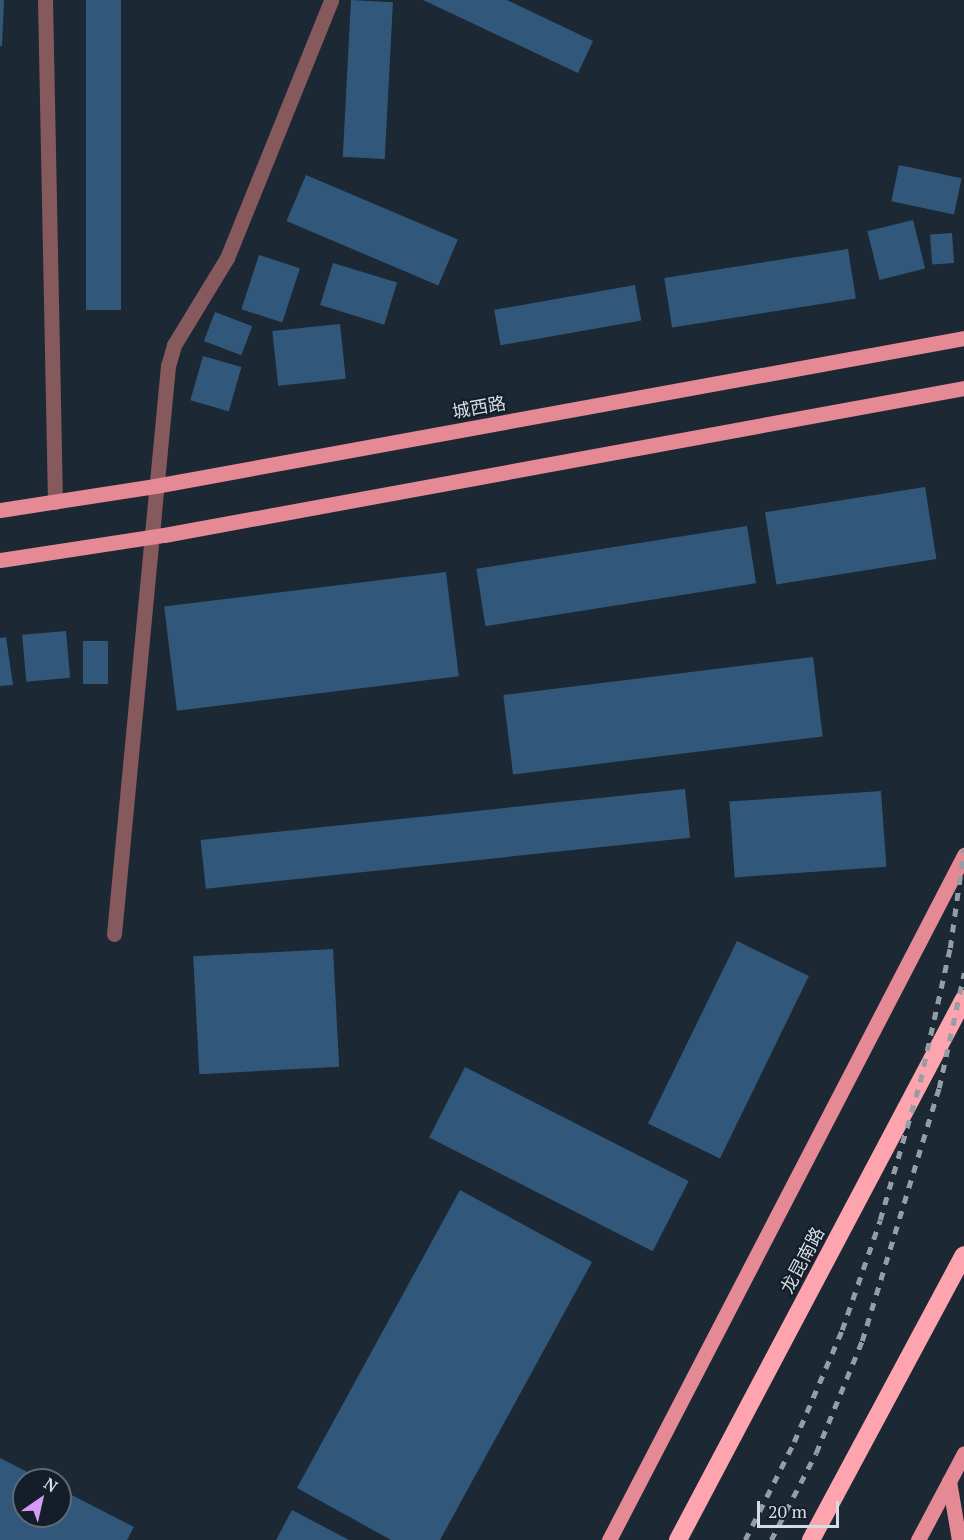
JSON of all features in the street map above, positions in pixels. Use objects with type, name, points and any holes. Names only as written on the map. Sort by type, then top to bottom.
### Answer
[{"type":"highway","name":"龙昆南路","points":[[678,1540],[964,999]]},
{"type":"highway","points":[[811,1540],[964,1255]]},
{"type":"main road","name":"城西路","points":[[0,510],[155,486],[964,338]]},
{"type":"main road","points":[[0,560],[151,537],[964,388]]},
{"type":"main road","points":[[609,1540],[964,855]]},
{"type":"main road","points":[[918,1540],[964,1453]]},
{"type":"main road","points":[[949,1480],[959,1540]]},
{"type":"street","points":[[45,0],[54,502]]},
{"type":"street","points":[[114,934],[164,391],[174,345],[227,258],[331,0]]},
{"type":"building","points":[[0,0],[4,0],[2,46],[0,46]]},
{"type":"building","points":[[86,0],[121,0],[121,310],[86,310]]},
{"type":"building","points":[[351,0],[393,2],[385,159],[343,157]]},
{"type":"building","points":[[423,0],[507,0],[593,41],[578,73]]},
{"type":"building","points":[[899,165],[962,178],[954,214],[891,201]]},
{"type":"building","points":[[306,175],[458,239],[438,285],[286,221]]},
{"type":"building","points":[[913,220],[925,269],[879,280],[867,231]]},
{"type":"building","points":[[952,233],[954,263],[932,264],[930,235]]},
{"type":"building","points":[[848,249],[856,298],[672,327],[664,278]]},
{"type":"building","points":[[259,255],[300,268],[282,322],[241,309]]},
{"type":"building","points":[[333,263],[397,283],[384,325],[320,305]]},
{"type":"building","points":[[635,285],[641,320],[500,345],[494,310]]},
{"type":"building","points":[[215,312],[252,326],[241,355],[204,341]]},
{"type":"building","points":[[340,324],[346,379],[278,386],[272,331]]},
{"type":"building","points":[[203,356],[241,367],[229,411],[190,400]]},
{"type":"building","points":[[925,487],[936,559],[776,584],[765,512]]},
{"type":"building","points":[[747,526],[756,583],[485,626],[476,569]]},
{"type":"building","points":[[446,572],[459,676],[177,711],[164,607]]},
{"type":"building","points":[[66,631],[70,678],[26,682],[22,635]]},
{"type":"building","points":[[6,637],[13,685],[0,686],[0,638]]},
{"type":"building","points":[[83,641],[108,641],[108,684],[83,684]]},
{"type":"building","points":[[813,657],[823,736],[513,774],[503,695]]},
{"type":"building","points":[[685,789],[690,838],[206,889],[201,840]]},
{"type":"building","points":[[881,791],[886,867],[735,877],[729,802]]},
{"type":"building","points":[[737,941],[809,976],[720,1159],[648,1123]]},
{"type":"building","points":[[333,949],[339,1067],[199,1074],[193,956]]},
{"type":"building","points":[[465,1067],[689,1181],[653,1251],[429,1137]]},
{"type":"building","points":[[460,1190],[592,1262],[440,1540],[391,1540],[297,1488]]},
{"type":"building","points":[[0,1458],[20,1468],[12,1468],[12,1528],[72,1528],[72,1495],[134,1527],[127,1540],[0,1540]]},
{"type":"building","points":[[292,1510],[349,1540],[276,1540]]},
{"type":"railway","points":[[745,1540],[794,1442],[842,1330],[880,1220],[920,1082],[950,948],[964,849]]},
{"type":"railway","points":[[771,1540],[816,1453],[862,1341],[939,1088],[964,973]]}]
